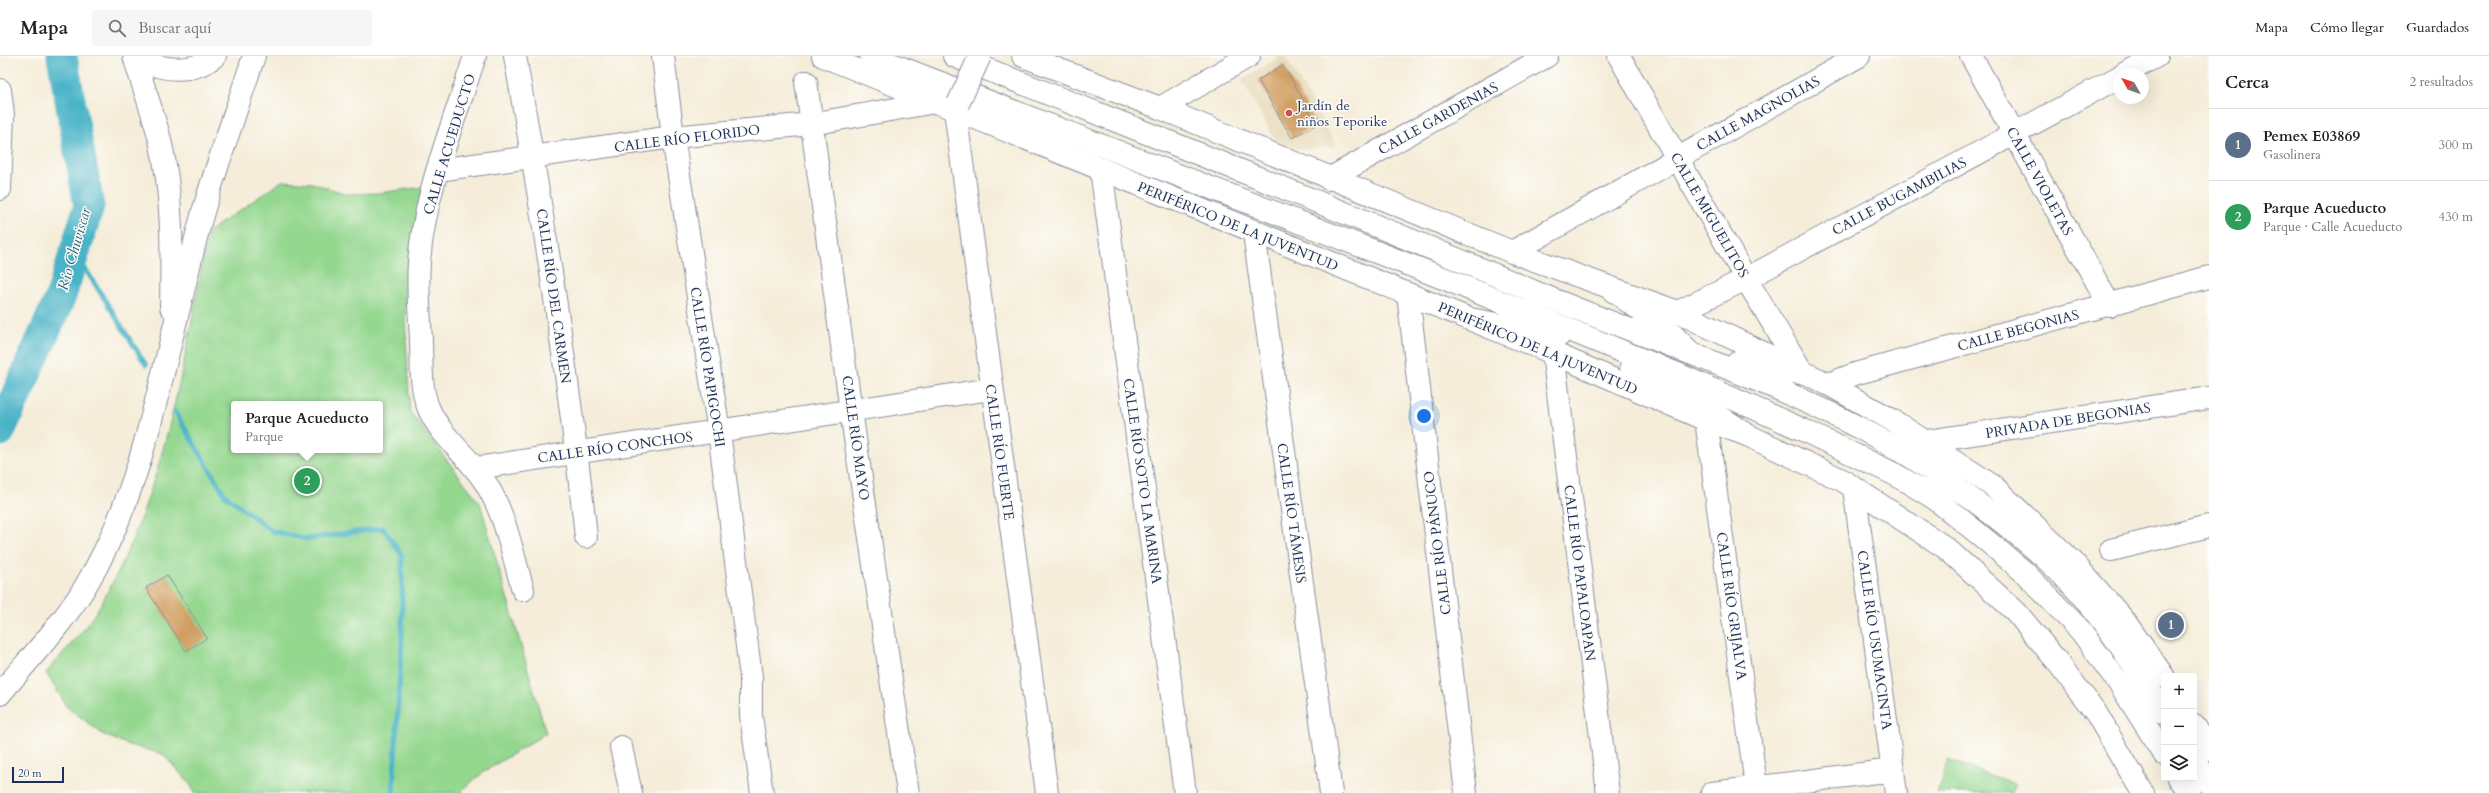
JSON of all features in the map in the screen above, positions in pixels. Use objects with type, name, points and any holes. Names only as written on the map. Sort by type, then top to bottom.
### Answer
[{"type":"main road","points":[[134,56],[160,141],[168,191],[171,231],[170,344]]},
{"type":"main road","points":[[137,56],[147,63],[162,68],[183,69],[207,63],[215,56]]},
{"type":"main road","points":[[0,694],[52,634],[85,587],[113,532],[134,480],[155,412],[170,344],[206,203],[254,56]]},
{"type":"main road","name":"CALLE ACUEDUCTO","points":[[475,56],[438,170],[424,228],[419,263],[423,385],[428,408],[440,428],[476,468],[489,488],[499,511],[523,590]]},
{"type":"main road","name":"CALLE RÍO DEL CARMEN","points":[[515,56],[533,158],[577,452],[586,537]]},
{"type":"main road","name":"CALLE RÍO PAPIGOCHI","points":[[663,56],[673,137],[719,432],[751,678],[751,716],[762,793]]},
{"type":"main road","name":"PERIFÉRICO DE LA JUVENTUD","points":[[823,56],[935,102],[956,107],[1100,170],[1553,353],[1706,420],[1747,435],[1854,488],[1946,548],[2016,612],[2056,660],[2096,714],[2143,793]]},
{"type":"main road","name":"PERIFÉRICO DE LA JUVENTUD","points":[[871,56],[1443,278],[1607,347],[1682,376],[1802,429],[1896,475],[1934,498],[2023,571],[2081,631],[2121,686],[2161,749]]},
{"type":"main road","points":[[954,56],[1453,257],[1616,326],[1713,362],[1843,419],[1903,452],[1942,477],[2032,546],[2074,586],[2113,635],[2161,709]]},
{"type":"main road","points":[[956,107],[980,56]]},
{"type":"main road","points":[[1023,56],[1160,108],[1329,179],[1512,252],[1612,290],[1678,312],[1828,384],[1927,441],[1993,486],[2067,555],[2123,619],[2161,673]]},
{"type":"main road","points":[[1160,108],[1249,56]]},
{"type":"main road","name":"CALLE GARDENIAS","points":[[1329,179],[1547,56]]},
{"type":"main road","name":"CALLE MIGUELITOS","points":[[1619,56],[1746,279],[1803,373]]},
{"type":"main road","name":"CALLE MAGNOLIAS","points":[[1512,252],[1859,56]]},
{"type":"main road","name":"CALLE VIOLETAS","points":[[1971,56],[2110,306]]},
{"type":"main road","points":[[2135,68],[2157,56]]},
{"type":"main road","name":"CALLE BUGAMBILIAS","points":[[1678,312],[1746,279],[2113,80]]},
{"type":"main road","name":"CALLE RÍO MAYO","points":[[806,82],[851,412],[908,793]]},
{"type":"main road","points":[[0,90],[2,117],[0,189]]},
{"type":"main road","name":"CALLE RÍO FLORIDO","points":[[438,170],[533,158],[673,137],[811,124],[935,102]]},
{"type":"main road","name":"CALLE RÍO FUERTE","points":[[956,107],[991,389],[1047,793]]},
{"type":"main road","name":"CALLE RÍO SOTO LA MARINA","points":[[1100,170],[1185,793]]},
{"type":"main road","name":"CALLE RÍO TÁMESIS","points":[[1254,233],[1331,793]]},
{"type":"main road","name":"CALLE BEGONIAS","points":[[1828,384],[1858,373],[2110,306],[2209,277]]},
{"type":"main road","points":[[1612,290],[1676,336],[1690,353]]},
{"type":"main road","name":"CALLE RÍO PÁNUCO","points":[[1408,294],[1466,793]]},
{"type":"main road","points":[[1470,320],[1494,322],[1548,335],[1586,338]]},
{"type":"main road","points":[[1607,347],[1646,377],[1714,412],[1747,435]]},
{"type":"main road","name":"CALLE RÍO PAPALOAPAN","points":[[1553,353],[1608,793]]},
{"type":"main road","points":[[1713,362],[1732,360],[1782,371],[1803,373]]},
{"type":"main road","name":"CALLE RÍO CONCHOS","points":[[476,468],[851,412],[991,389]]},
{"type":"main road","name":"PRIVADA DE BEGONIAS","points":[[1927,441],[2209,398]]},
{"type":"main road","name":"CALLE RÍO GRIJALVA","points":[[1706,420],[1757,790]]},
{"type":"main road","name":"CALLE RÍO USUMACINTA","points":[[1854,488],[1896,793]]},
{"type":"main road","points":[[2111,550],[2209,526]]},
{"type":"main road","name":"CALLE RÍO PAPIGOCHI","points":[[751,678],[759,696],[763,712],[775,793]]},
{"type":"main road","points":[[2197,730],[2209,750]]},
{"type":"main road","points":[[621,747],[631,793]]},
{"type":"main road","points":[[2197,765],[2209,784]]},
{"type":"main road","points":[[1712,793],[1757,790],[1893,770]]},
{"type":"main road","points":[[2181,781],[2189,793]]},
{"type":"shaded area","name":"Jardín de niños Teporike","points":[[1282,56],[1285,56],[1337,147],[1281,150],[1241,79]]},
{"type":"green space","points":[[282,181],[312,183],[347,194],[379,193],[423,187],[406,271],[405,317],[410,412],[480,503],[546,733],[485,771],[462,790],[462,793],[195,793],[190,784],[163,754],[129,745],[104,735],[67,707],[46,673],[80,634],[98,609],[120,567],[140,522],[156,475],[169,426],[191,328],[208,232]]},
{"type":"green space","points":[[1948,760],[2015,784],[2011,793],[1937,793]]},
{"type":"building","points":[[1283,65],[1317,124],[1292,138],[1258,80]]},
{"type":"building","points":[[167,575],[207,638],[186,651],[146,588]]},
{"type":"waterway","name":"Rio Chuviscar","points":[[0,431],[61,296],[89,206],[62,56]]},
{"type":"waterway","points":[[74,251],[146,365]]},
{"type":"waterway","points":[[175,412],[225,495],[272,531],[307,539],[383,528],[402,555],[402,638],[393,793]]},
{"type":"place","name":"Jardín de niños Teporike","points":[[1289,113]]},
{"type":"place","name":"Parque Acueducto","points":[[307,481]]},
{"type":"place","name":"Pemex E03869","points":[[2171,625]]}]
